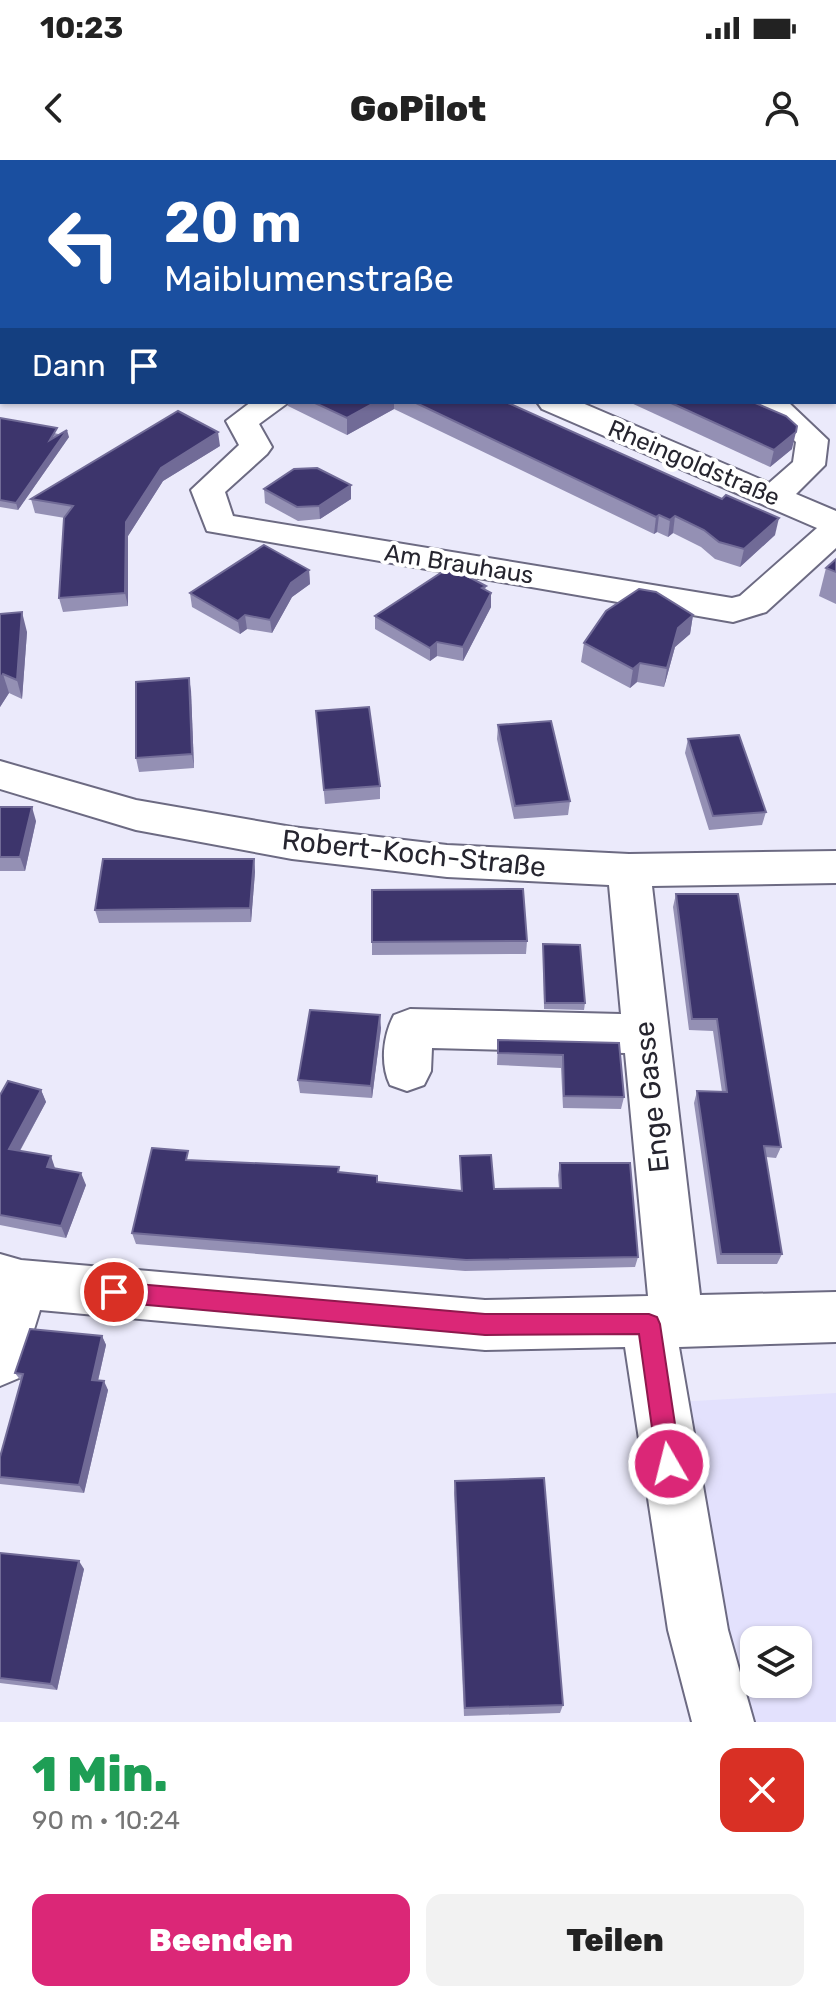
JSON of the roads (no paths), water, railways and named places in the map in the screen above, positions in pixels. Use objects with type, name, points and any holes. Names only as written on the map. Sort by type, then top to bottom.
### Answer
[{"type":"street","name":"Am Brauhaus","points":[[270,404],[242,421],[256,447],[208,490],[219,524],[733,610],[753,604],[836,526]]},
{"type":"street","name":"Rheingoldstraße","points":[[558,404],[836,526]]},
{"type":"street","points":[[771,404],[812,440],[809,465],[773,497]]},
{"type":"street","name":"Robert-Koch-Straße","points":[[0,775],[136,815],[292,843],[447,861],[629,870],[836,867]]},
{"type":"street","name":"Enge Gasse","points":[[629,870],[644,1034],[673,1491],[698,1630],[723,1722]]},
{"type":"street","points":[[407,1071],[410,1028],[644,1034]]},
{"type":"street","points":[[0,1360],[11,1281],[485,1325],[836,1317]]}]
